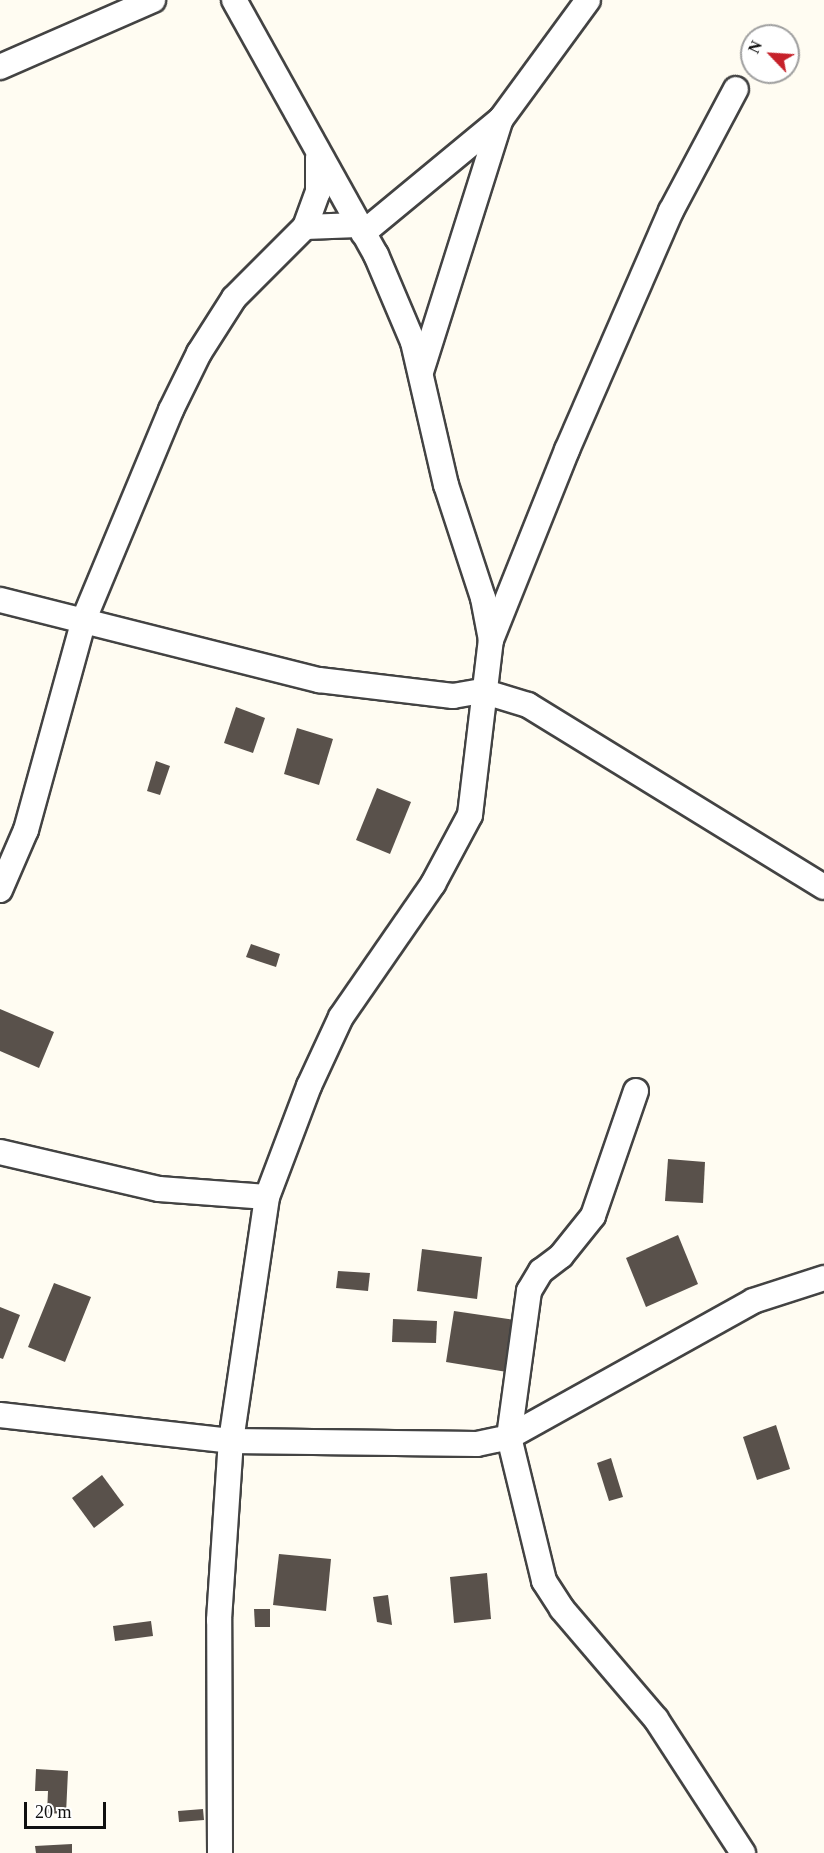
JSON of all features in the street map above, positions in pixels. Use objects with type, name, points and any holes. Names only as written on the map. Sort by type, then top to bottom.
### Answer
[{"type":"street","points":[[0,67],[153,0]]},
{"type":"street","points":[[234,0],[318,155],[376,255],[413,342],[446,485],[483,598],[491,640]]},
{"type":"street","points":[[305,227],[360,229],[501,119],[588,0]]},
{"type":"street","points":[[220,1853],[219,1620],[231,1441],[267,1197],[309,1086],[341,1017],[433,884],[470,815],[477,777],[482,691],[491,640],[567,450],[671,212],[736,89]]},
{"type":"street","points":[[421,372],[501,119]]},
{"type":"street","points":[[0,890],[26,830],[84,619],[199,352],[240,291],[305,227],[318,192],[318,155]]},
{"type":"street","points":[[0,600],[84,619],[123,634],[319,680],[453,696],[482,691],[528,705],[824,887]]},
{"type":"street","points":[[636,1091],[593,1216],[561,1256],[541,1271],[529,1291],[509,1437],[544,1581],[562,1609],[656,1719],[743,1853]]},
{"type":"street","points":[[0,1152],[159,1189],[267,1197]]},
{"type":"street","points":[[0,1415],[231,1441],[468,1444],[509,1437],[753,1301],[824,1278]]},
{"type":"building","points":[[236,707],[265,718],[253,753],[224,743]]},
{"type":"building","points":[[297,728],[333,739],[319,785],[284,774]]},
{"type":"building","points":[[156,761],[170,766],[160,795],[147,791]]},
{"type":"building","points":[[377,788],[411,802],[390,854],[356,840]]},
{"type":"building","points":[[251,944],[280,954],[276,967],[246,957]]},
{"type":"building","points":[[0,1009],[54,1032],[39,1068],[0,1051]]},
{"type":"building","points":[[668,1159],[705,1162],[703,1203],[665,1201]]},
{"type":"building","points":[[678,1235],[698,1284],[646,1307],[626,1258]]},
{"type":"building","points":[[422,1249],[482,1257],[477,1299],[417,1291]]},
{"type":"building","points":[[338,1271],[370,1273],[368,1291],[336,1288]]},
{"type":"building","points":[[54,1283],[91,1297],[65,1362],[28,1347]]},
{"type":"building","points":[[0,1307],[20,1315],[3,1359],[0,1358]]},
{"type":"building","points":[[454,1311],[515,1320],[507,1372],[446,1362]]},
{"type":"building","points":[[393,1319],[437,1321],[436,1343],[392,1342]]},
{"type":"building","points":[[776,1425],[790,1469],[757,1480],[743,1437]]},
{"type":"building","points":[[611,1458],[623,1497],[609,1501],[597,1463]]},
{"type":"building","points":[[102,1475],[124,1505],[94,1528],[72,1498]]},
{"type":"building","points":[[279,1554],[331,1559],[326,1611],[273,1605]]},
{"type":"building","points":[[487,1573],[491,1619],[454,1623],[450,1577]]},
{"type":"building","points":[[388,1595],[392,1625],[377,1622],[373,1597]]},
{"type":"building","points":[[254,1609],[270,1609],[270,1627],[255,1627]]},
{"type":"building","points":[[151,1621],[153,1636],[115,1641],[113,1626]]},
{"type":"building","points":[[36,1769],[68,1771],[66,1814],[47,1813],[48,1791],[35,1791]]},
{"type":"building","points":[[203,1809],[204,1820],[179,1822],[178,1811]]},
{"type":"building","points":[[72,1844],[72,1853],[36,1853],[35,1846]]}]
